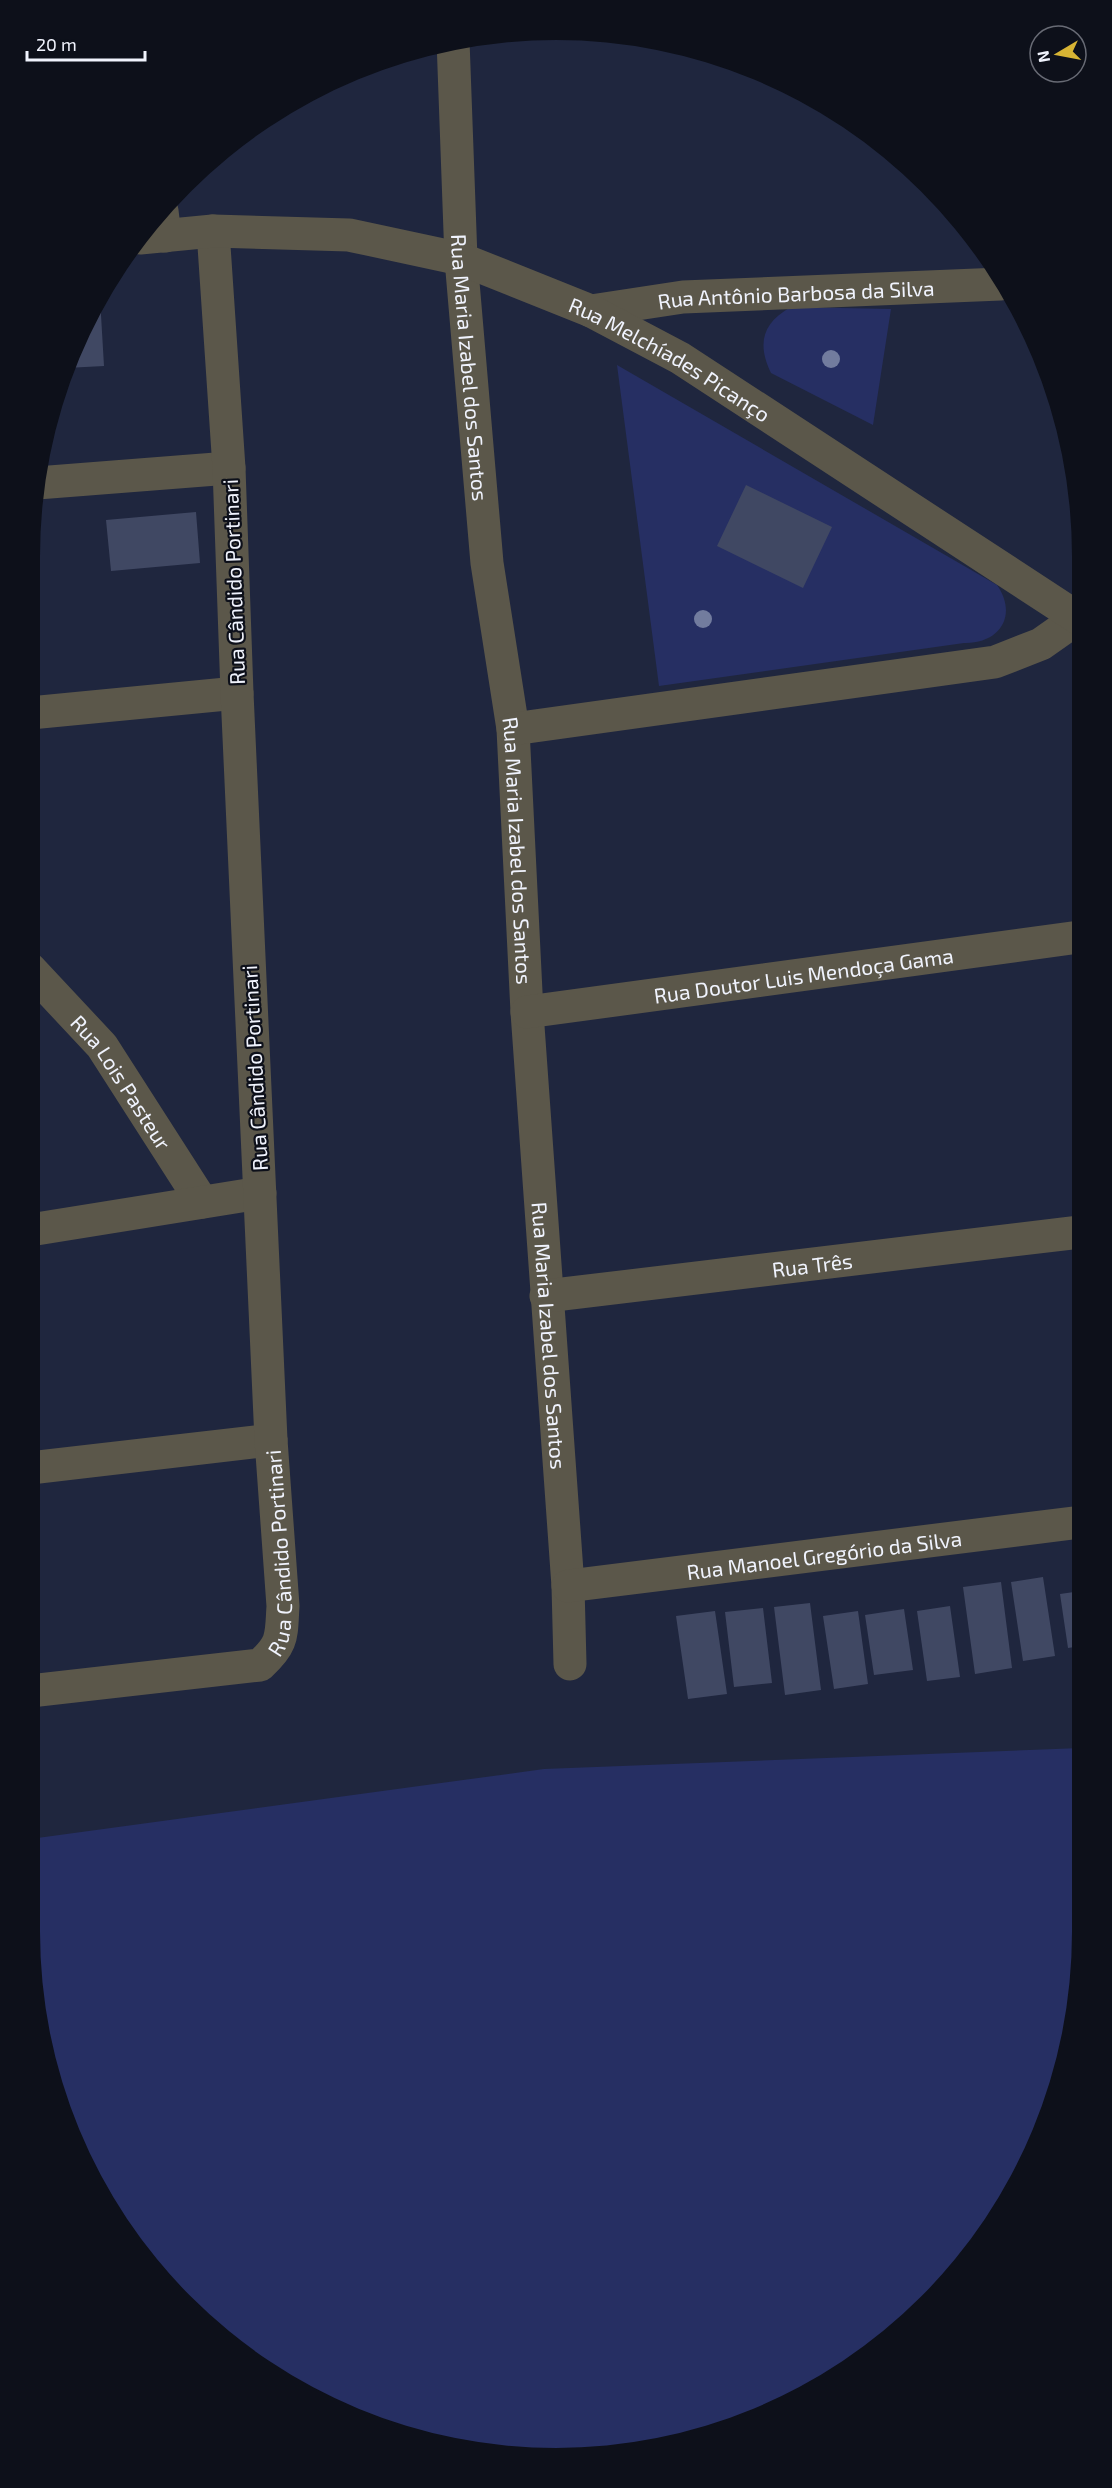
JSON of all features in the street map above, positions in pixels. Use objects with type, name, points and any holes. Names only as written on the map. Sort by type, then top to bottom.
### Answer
[{"type":"street","name":"Rua Maria Izabel dos Santos","points":[[453,50],[461,259],[487,563],[513,729],[527,1012],[568,1586],[570,1664]]},
{"type":"street","name":"Rua Melchíades Picanço","points":[[158,228],[349,235],[461,259],[591,311],[680,358],[1072,614]]},
{"type":"street","name":"Rua Cândido Portinari","points":[[40,1691],[260,1665],[276,1650],[282,1633],[284,1606],[271,1440],[229,468],[213,231]]},
{"type":"street","name":"Rua Antônio Barbosa da Silva","points":[[591,311],[683,297],[994,284]]},
{"type":"street","points":[[46,482],[229,468]]},
{"type":"street","points":[[513,729],[994,662],[1041,644],[1072,622]]},
{"type":"street","points":[[40,712],[237,693]]},
{"type":"street","name":"Rua Doutor Luis Mendoça Gama","points":[[527,1012],[1072,938]]},
{"type":"street","name":"Rua Lois Pasteur","points":[[40,980],[102,1046],[202,1202]]},
{"type":"street","points":[[40,1228],[260,1192]]},
{"type":"street","name":"Rua Três","points":[[546,1296],[1072,1233]]},
{"type":"street","points":[[40,1467],[271,1440]]},
{"type":"street","name":"Rua Manoel Gregório da Silva","points":[[568,1586],[1072,1523]]},
{"type":"shaded area","points":[[791,307],[891,309],[873,425],[771,373],[764,353],[765,335],[774,320]]},
{"type":"shaded area","points":[[617,365],[997,585],[1006,607],[1002,626],[987,639],[977,642],[659,686]]},
{"type":"shaded area","points":[[1072,1748],[1072,1932],[1062,2033],[1044,2098],[1018,2160],[985,2218],[965,2246],[921,2297],[896,2320],[842,2361],[784,2394],[722,2420],[657,2438],[556,2448],[455,2438],[390,2420],[359,2408],[328,2394],[270,2361],[216,2320],[191,2297],[168,2272],[127,2218],[94,2160],[80,2129],[68,2098],[50,2033],[40,1932],[40,1838],[544,1769]]},
{"type":"building","points":[[101,315],[104,366],[77,367]]},
{"type":"building","points":[[746,485],[832,527],[803,588],[717,546]]},
{"type":"building","points":[[196,512],[200,563],[111,571],[106,520]]},
{"type":"building","points":[[1043,1577],[1055,1656],[1023,1661],[1011,1582]]},
{"type":"building","points":[[1001,1582],[1012,1668],[975,1674],[963,1587]]},
{"type":"building","points":[[1072,1592],[1072,1647],[1068,1648],[1060,1594]]},
{"type":"building","points":[[810,1603],[821,1690],[785,1695],[774,1607]]},
{"type":"building","points":[[950,1606],[960,1677],[927,1681],[917,1611]]},
{"type":"building","points":[[763,1608],[772,1683],[734,1687],[725,1612]]},
{"type":"building","points":[[904,1609],[913,1670],[874,1675],[865,1615]]},
{"type":"building","points":[[715,1611],[727,1694],[688,1699],[676,1616]]},
{"type":"building","points":[[858,1611],[868,1684],[834,1689],[823,1616]]}]
